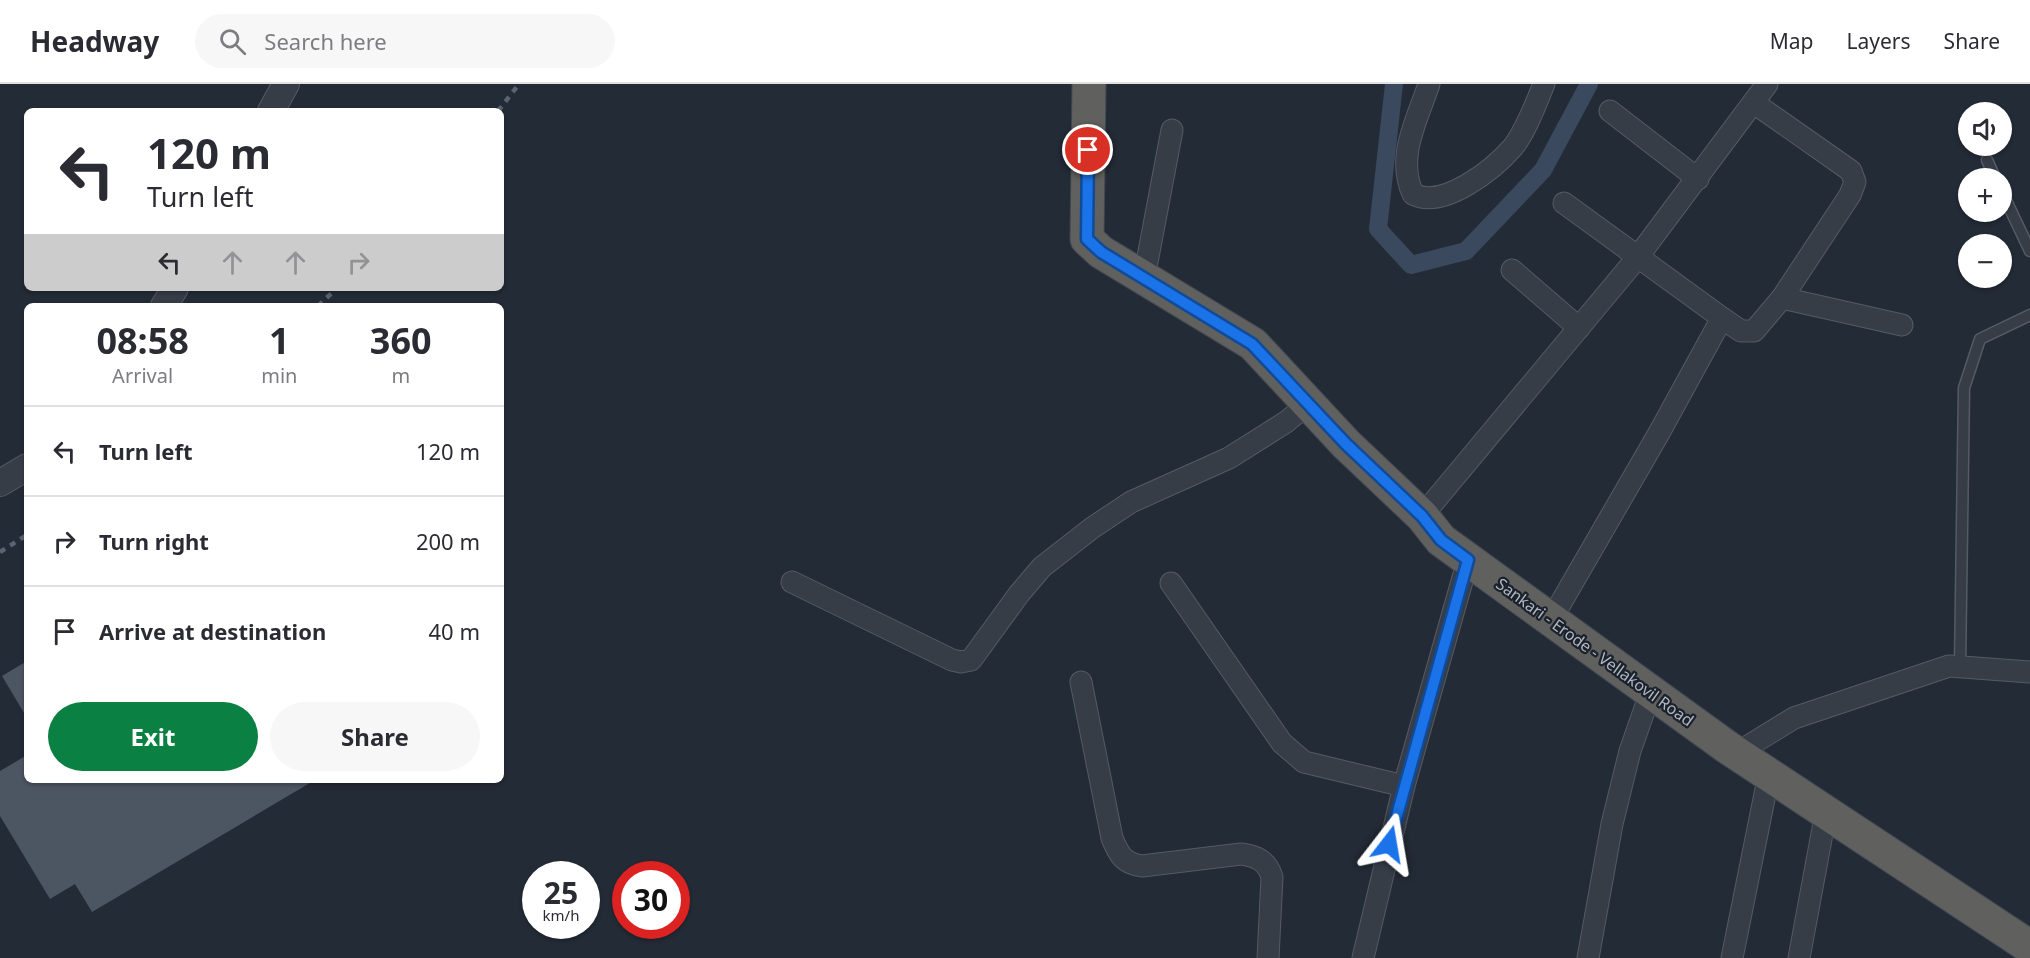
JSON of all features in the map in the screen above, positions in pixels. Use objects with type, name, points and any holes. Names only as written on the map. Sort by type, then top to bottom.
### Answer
[{"type":"highway","name":"Sankari - Erode - Vellakovil Road","points":[[1089,84],[1087,239],[1101,252],[1252,344],[1346,444],[1422,516],[1441,540],[1737,753],[2030,947]]},
{"type":"street","points":[[273,108],[286,84]]},
{"type":"street","points":[[1429,84],[1408,146],[1405,169],[1413,194],[1421,198],[1454,191],[1483,176],[1514,146],[1545,84]]},
{"type":"street","points":[[1422,516],[1637,258],[1767,84]]},
{"type":"street","points":[[1564,203],[1741,331],[1754,331],[1782,298],[1850,195],[1855,182],[1851,171],[1754,104]]},
{"type":"street","points":[[1610,111],[1698,179]]},
{"type":"street","points":[[1144,278],[1172,130]]},
{"type":"street","points":[[1512,270],[1579,328]]},
{"type":"street","points":[[1782,298],[1902,325]]},
{"type":"street","points":[[1551,620],[1659,433],[1722,318]]},
{"type":"street","points":[[792,582],[951,660],[961,662],[971,660],[1019,594],[1042,567],[1092,528],[1131,502],[1229,458],[1286,422],[1309,403]]},
{"type":"street","points":[[0,483],[24,469]]},
{"type":"street","points":[[1365,956],[1404,786],[1468,560]]},
{"type":"street","points":[[1171,583],[1282,743],[1294,755],[1304,762],[1318,766],[1404,786]]},
{"type":"street","points":[[1737,753],[1794,718],[1949,666],[2030,672]]},
{"type":"street","points":[[1081,682],[1112,838],[1119,855],[1132,864],[1142,866],[1241,854],[1254,856],[1263,861],[1272,877],[1268,958]]},
{"type":"street","points":[[1588,958],[1612,824],[1630,751],[1650,691]]},
{"type":"street","points":[[1732,958],[1768,774]]},
{"type":"street","points":[[1799,958],[1826,812]]},
{"type":"lane","points":[[1986,160],[1990,168]]},
{"type":"lane","points":[[2012,213],[2030,251]]},
{"type":"lane","points":[[1960,667],[1964,388],[1980,339],[2030,315]]},
{"type":"building","points":[[24,663],[24,713],[2,676]]},
{"type":"building","points":[[24,757],[24,783],[310,783],[92,912],[75,884],[50,899],[0,816],[0,771]]},
{"type":"waterway","points":[[1394,84],[1378,229],[1411,265],[1466,251],[1543,170],[1589,84]]},
{"type":"railway","points":[[500,108],[519,84]]},
{"type":"railway","points":[[321,303],[334,291]]},
{"type":"railway","points":[[0,552],[24,537]]},
{"type":"route","points":[[1088,150],[1087,239],[1101,252],[1252,344],[1346,444],[1422,516],[1441,540],[1468,560],[1389,844]]}]
